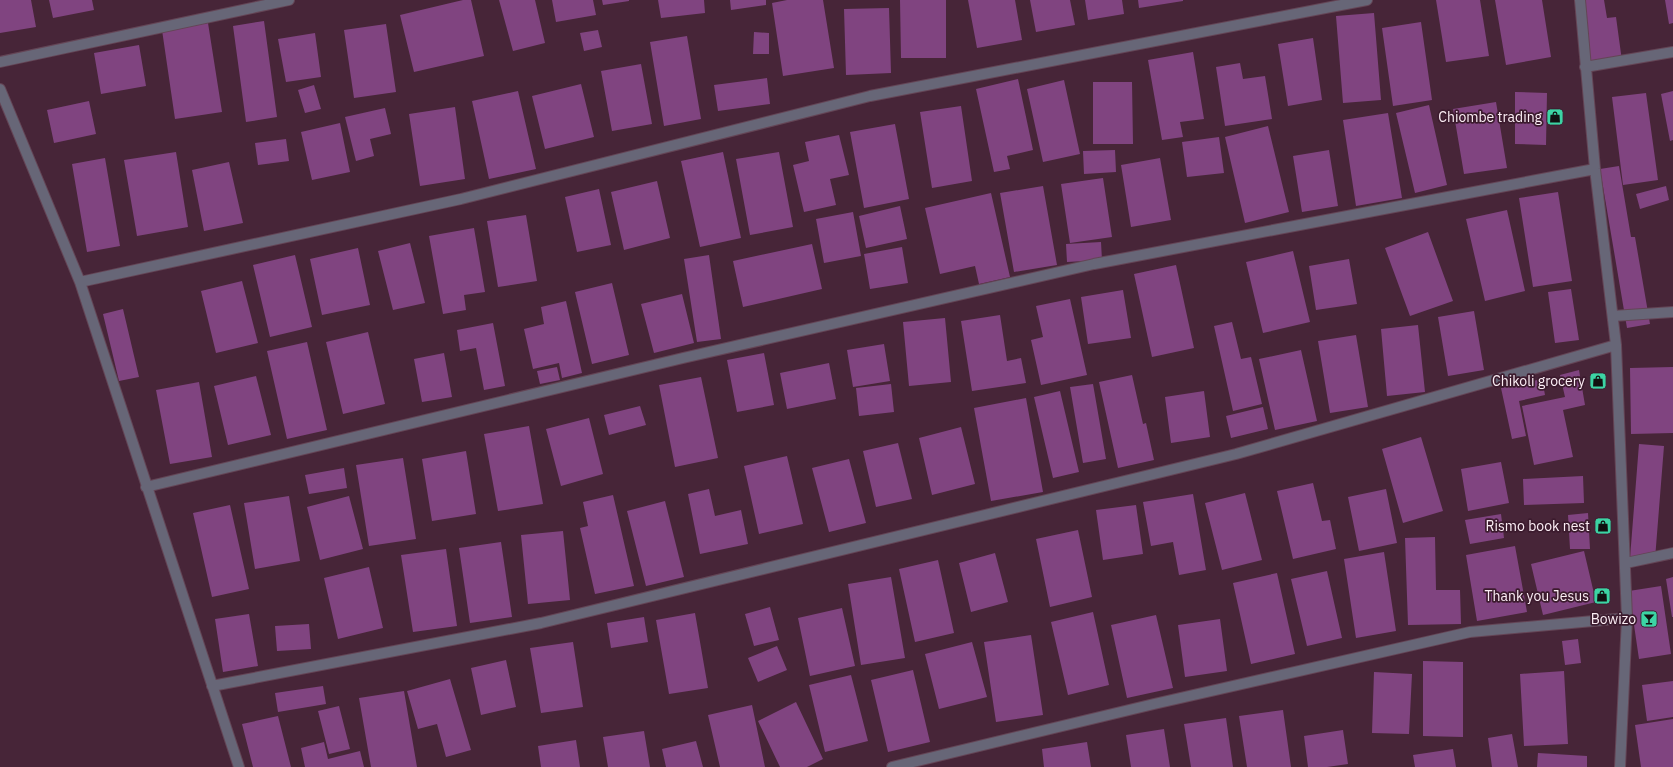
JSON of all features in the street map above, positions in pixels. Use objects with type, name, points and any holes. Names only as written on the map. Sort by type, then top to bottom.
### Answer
[{"type":"street","points":[[0,62],[289,0]]},
{"type":"street","points":[[80,282],[461,199],[870,96],[1367,0]]},
{"type":"street","points":[[1580,0],[1594,169],[1616,345],[1626,563],[1627,618],[1620,767]]},
{"type":"street","points":[[1585,67],[1673,52]]},
{"type":"street","points":[[0,89],[80,282],[146,487],[240,767]]},
{"type":"street","points":[[146,487],[675,360],[1086,266],[1594,169]]},
{"type":"street","points":[[1613,316],[1673,312]]},
{"type":"street","points":[[212,686],[541,623],[1236,454],[1616,345]]},
{"type":"street","points":[[1626,563],[1673,553]]},
{"type":"street","points":[[892,767],[1154,704],[1470,632],[1627,618]]},
{"type":"building","points":[[0,0],[31,0],[36,27],[0,33]]},
{"type":"building","points":[[49,0],[92,0],[94,10],[53,18]]},
{"type":"building","points":[[463,0],[471,0],[484,56],[414,72],[400,15]]},
{"type":"building","points":[[499,0],[535,0],[545,43],[513,51]]},
{"type":"building","points":[[552,0],[593,0],[596,15],[556,22]]},
{"type":"building","points":[[602,0],[629,0],[629,1],[603,5]]},
{"type":"building","points":[[658,0],[704,0],[705,13],[661,18]]},
{"type":"building","points":[[730,0],[766,0],[766,5],[731,10]]},
{"type":"building","points":[[787,0],[823,0],[834,68],[783,76],[772,3]]},
{"type":"building","points":[[900,0],[946,0],[946,58],[901,58]]},
{"type":"building","points":[[968,0],[1015,0],[1022,40],[977,48]]},
{"type":"building","points":[[1030,0],[1070,0],[1075,25],[1036,32]]},
{"type":"building","points":[[1085,0],[1122,0],[1124,14],[1088,20]]},
{"type":"building","points":[[1138,0],[1183,0],[1183,1],[1139,8]]},
{"type":"building","points":[[1436,0],[1480,0],[1489,56],[1446,62]]},
{"type":"building","points":[[1495,0],[1542,0],[1551,57],[1506,65]]},
{"type":"building","points":[[1582,0],[1604,0],[1607,18],[1616,17],[1622,61],[1591,66]]},
{"type":"building","points":[[1665,0],[1673,0],[1673,23],[1669,24]]},
{"type":"building","points":[[889,8],[891,73],[846,75],[844,9]]},
{"type":"building","points":[[1374,13],[1381,100],[1343,103],[1336,16]]},
{"type":"building","points":[[264,21],[277,117],[246,122],[233,26]]},
{"type":"building","points":[[1421,22],[1432,100],[1393,106],[1382,28]]},
{"type":"building","points":[[208,23],[222,112],[175,119],[162,30]]},
{"type":"building","points":[[386,24],[396,92],[354,98],[344,30]]},
{"type":"building","points":[[598,30],[602,47],[584,51],[580,33]]},
{"type":"building","points":[[754,32],[769,33],[769,54],[753,54]]},
{"type":"building","points":[[315,33],[321,77],[286,82],[278,39]]},
{"type":"building","points":[[687,36],[701,119],[664,126],[650,42]]},
{"type":"building","points":[[1313,38],[1322,100],[1288,106],[1278,44]]},
{"type":"building","points":[[139,45],[146,86],[101,94],[94,53]]},
{"type":"building","points":[[1193,52],[1204,119],[1180,122],[1183,137],[1162,140],[1148,60]]},
{"type":"building","points":[[1240,63],[1243,79],[1265,76],[1272,119],[1225,126],[1216,67]]},
{"type":"building","points":[[641,64],[652,124],[612,131],[601,71]]},
{"type":"building","points":[[767,78],[770,104],[718,111],[714,85]]},
{"type":"building","points":[[1018,79],[1033,150],[1007,156],[1010,169],[994,172],[976,89]]},
{"type":"building","points":[[1064,80],[1080,154],[1043,162],[1027,89]]},
{"type":"building","points":[[1093,82],[1132,82],[1133,144],[1093,144]]},
{"type":"building","points":[[581,84],[594,137],[545,149],[532,96]]},
{"type":"building","points":[[314,85],[321,109],[305,113],[298,90]]},
{"type":"building","points":[[518,91],[536,169],[489,179],[472,101]]},
{"type":"building","points":[[1673,91],[1673,140],[1670,141],[1661,94]]},
{"type":"building","points":[[1515,92],[1547,93],[1546,145],[1515,144]]},
{"type":"building","points":[[1646,93],[1658,180],[1623,185],[1612,97]]},
{"type":"building","points":[[89,101],[96,134],[54,143],[47,110]]},
{"type":"building","points":[[1496,102],[1507,168],[1464,174],[1453,109]]},
{"type":"building","points":[[1429,105],[1447,185],[1415,193],[1396,113]]},
{"type":"building","points":[[961,106],[972,181],[932,188],[920,112]]},
{"type":"building","points":[[455,107],[465,179],[420,186],[409,114]]},
{"type":"building","points":[[385,108],[391,134],[370,139],[374,156],[356,161],[345,117]]},
{"type":"building","points":[[1388,113],[1402,198],[1356,206],[1343,120]]},
{"type":"building","points":[[340,123],[350,172],[312,180],[301,132]]},
{"type":"building","points":[[895,124],[909,199],[864,208],[850,132]]},
{"type":"building","points":[[1268,126],[1289,212],[1245,223],[1225,137]]},
{"type":"building","points":[[839,135],[849,175],[830,179],[836,205],[804,212],[793,165],[809,161],[805,142]]},
{"type":"building","points":[[1219,137],[1224,173],[1187,177],[1182,142]]},
{"type":"building","points":[[286,139],[289,161],[258,165],[255,143]]},
{"type":"building","points":[[1115,150],[1116,172],[1084,174],[1083,151]]},
{"type":"building","points":[[1329,150],[1338,206],[1302,212],[1293,156]]},
{"type":"building","points":[[176,152],[188,227],[137,236],[124,160]]},
{"type":"building","points":[[723,152],[741,238],[700,247],[681,161]]},
{"type":"building","points":[[779,152],[793,227],[750,235],[736,159]]},
{"type":"building","points":[[105,158],[120,246],[87,252],[72,164]]},
{"type":"building","points":[[1160,158],[1171,220],[1131,227],[1121,165]]},
{"type":"building","points":[[229,162],[243,223],[204,231],[192,170]]},
{"type":"building","points":[[1619,166],[1631,237],[1635,237],[1650,324],[1627,328],[1600,169]]},
{"type":"building","points":[[1103,178],[1112,237],[1070,243],[1061,184]]},
{"type":"building","points":[[657,181],[670,238],[624,250],[611,192]]},
{"type":"building","points":[[1043,186],[1057,265],[1014,272],[1000,193]]},
{"type":"building","points":[[1666,186],[1669,200],[1640,209],[1636,194]]},
{"type":"building","points":[[599,189],[611,245],[577,252],[565,197]]},
{"type":"building","points":[[1558,192],[1572,281],[1533,287],[1519,198]]},
{"type":"building","points":[[991,193],[1010,277],[979,284],[975,266],[940,274],[925,208]]},
{"type":"building","points":[[900,206],[907,239],[866,248],[859,216]]},
{"type":"building","points":[[1507,210],[1525,291],[1485,301],[1466,219]]},
{"type":"building","points":[[853,212],[861,256],[824,263],[816,219]]},
{"type":"building","points":[[526,215],[537,281],[498,287],[487,221]]},
{"type":"building","points":[[474,228],[485,292],[464,295],[466,310],[443,314],[429,236]]},
{"type":"building","points":[[1428,232],[1453,301],[1410,316],[1385,248]]},
{"type":"building","points":[[1101,242],[1102,260],[1067,262],[1066,244]]},
{"type":"building","points":[[410,243],[425,303],[393,310],[378,251]]},
{"type":"building","points":[[812,244],[822,289],[743,307],[733,261]]},
{"type":"building","points":[[902,247],[908,283],[870,289],[864,254]]},
{"type":"building","points":[[358,248],[370,305],[322,315],[310,259]]},
{"type":"building","points":[[1293,251],[1310,322],[1263,333],[1246,262]]},
{"type":"building","points":[[295,255],[312,327],[270,337],[253,265]]},
{"type":"building","points":[[709,255],[721,339],[697,342],[684,259]]},
{"type":"building","points":[[1349,259],[1357,304],[1316,310],[1309,266]]},
{"type":"building","points":[[1176,265],[1194,348],[1152,357],[1134,274]]},
{"type":"building","points":[[242,281],[258,343],[216,353],[201,291]]},
{"type":"building","points":[[612,283],[629,355],[592,364],[575,292]]},
{"type":"building","points":[[1571,289],[1579,340],[1555,343],[1548,292]]},
{"type":"building","points":[[1123,290],[1131,338],[1088,344],[1081,297]]},
{"type":"building","points":[[682,294],[694,343],[654,353],[641,304]]},
{"type":"building","points":[[1070,299],[1087,375],[1041,385],[1031,340],[1043,337],[1036,306]]},
{"type":"building","points":[[566,301],[582,373],[562,378],[559,363],[533,369],[524,329],[544,324],[541,307]]},
{"type":"building","points":[[123,309],[139,377],[119,381],[103,314]]},
{"type":"building","points":[[1474,311],[1484,370],[1448,376],[1438,317]]},
{"type":"building","points":[[1000,315],[1007,361],[1021,358],[1026,383],[972,391],[961,321]]},
{"type":"building","points":[[945,318],[951,382],[909,386],[903,322]]},
{"type":"building","points":[[1232,322],[1241,359],[1251,357],[1262,404],[1233,411],[1214,326]]},
{"type":"building","points":[[493,323],[505,386],[484,390],[476,348],[460,351],[457,330]]},
{"type":"building","points":[[1418,325],[1425,392],[1387,396],[1381,329]]},
{"type":"building","points":[[368,332],[385,404],[343,414],[326,342]]},
{"type":"building","points":[[1356,335],[1368,407],[1330,413],[1318,341]]},
{"type":"building","points":[[307,342],[327,430],[287,439],[267,351]]},
{"type":"building","points":[[884,344],[890,381],[853,387],[847,350]]},
{"type":"building","points":[[1301,350],[1317,421],[1275,430],[1259,359]]},
{"type":"building","points":[[444,353],[452,397],[422,402],[414,359]]},
{"type":"building","points":[[764,353],[774,405],[737,412],[727,360]]},
{"type":"building","points":[[829,363],[836,399],[787,409],[780,373]]},
{"type":"building","points":[[557,367],[560,380],[540,384],[537,371]]},
{"type":"building","points":[[1673,367],[1673,433],[1631,434],[1630,368]]},
{"type":"building","points":[[1579,370],[1585,405],[1563,410],[1573,457],[1534,465],[1522,406],[1565,397],[1560,375]]},
{"type":"building","points":[[1132,375],[1143,424],[1146,423],[1154,460],[1118,468],[1099,382]]},
{"type":"building","points":[[256,376],[271,435],[228,445],[214,386]]},
{"type":"building","points":[[701,377],[718,458],[675,467],[659,385]]},
{"type":"building","points":[[1542,379],[1545,395],[1519,401],[1526,436],[1512,439],[1501,388]]},
{"type":"building","points":[[199,382],[212,457],[170,464],[156,390]]},
{"type":"building","points":[[891,384],[894,412],[859,416],[856,388]]},
{"type":"building","points":[[1093,384],[1106,459],[1083,463],[1070,387]]},
{"type":"building","points":[[1060,391],[1079,472],[1053,478],[1034,397]]},
{"type":"building","points":[[1204,391],[1210,437],[1171,443],[1165,397]]},
{"type":"building","points":[[1026,398],[1043,492],[991,501],[974,408]]},
{"type":"building","points":[[640,406],[646,425],[609,435],[604,415]]},
{"type":"building","points":[[1263,407],[1268,429],[1231,438],[1226,416]]},
{"type":"building","points":[[589,418],[603,474],[561,486],[546,429]]},
{"type":"building","points":[[529,426],[543,504],[498,511],[484,434]]},
{"type":"building","points":[[961,427],[975,484],[932,495],[919,438]]},
{"type":"building","points":[[1421,437],[1443,511],[1403,523],[1382,449]]},
{"type":"building","points":[[898,443],[912,499],[876,507],[863,451]]},
{"type":"building","points":[[1639,444],[1664,446],[1655,559],[1630,558]]},
{"type":"building","points":[[466,451],[476,514],[432,521],[422,459]]},
{"type":"building","points":[[787,456],[803,524],[759,534],[744,466]]},
{"type":"building","points":[[403,458],[416,539],[369,546],[356,465]]},
{"type":"building","points":[[849,459],[866,523],[829,532],[812,468]]},
{"type":"building","points":[[1501,462],[1509,503],[1468,511],[1461,469]]},
{"type":"building","points":[[344,468],[347,488],[309,494],[305,475]]},
{"type":"building","points":[[1583,476],[1584,503],[1524,505],[1523,479]]},
{"type":"building","points":[[1313,483],[1322,521],[1330,520],[1336,549],[1293,559],[1277,491]]},
{"type":"building","points":[[709,489],[715,516],[741,510],[748,544],[700,554],[688,494]]},
{"type":"building","points":[[1386,489],[1397,543],[1359,551],[1348,497]]},
{"type":"building","points":[[1245,493],[1262,560],[1222,570],[1205,503]]},
{"type":"building","points":[[1193,494],[1206,570],[1179,575],[1173,542],[1151,546],[1143,502]]},
{"type":"building","points":[[613,495],[634,586],[595,594],[580,528],[588,526],[583,502]]},
{"type":"building","points":[[289,496],[300,561],[255,569],[244,503]]},
{"type":"building","points":[[349,496],[363,549],[320,560],[307,507]]},
{"type":"building","points":[[665,501],[684,577],[646,586],[627,511]]},
{"type":"building","points":[[230,505],[249,589],[212,597],[193,513]]},
{"type":"building","points":[[1136,505],[1143,554],[1103,560],[1096,510]]},
{"type":"building","points":[[1588,513],[1590,549],[1570,549],[1568,515]]},
{"type":"building","points":[[1501,514],[1504,538],[1470,544],[1465,520]]},
{"type":"building","points":[[1078,530],[1092,597],[1050,607],[1036,539]]},
{"type":"building","points":[[563,531],[570,600],[528,604],[521,535]]},
{"type":"building","points":[[1435,537],[1436,590],[1460,590],[1461,624],[1408,625],[1405,538]]},
{"type":"building","points":[[501,542],[512,617],[470,623],[459,548]]},
{"type":"building","points":[[1515,546],[1527,612],[1477,621],[1466,555]]},
{"type":"building","points":[[446,549],[457,626],[413,632],[401,555]]},
{"type":"building","points":[[1584,551],[1596,602],[1543,615],[1531,564]]},
{"type":"building","points":[[1384,552],[1396,631],[1356,638],[1344,559]]},
{"type":"building","points":[[995,553],[1008,602],[971,612],[959,563]]},
{"type":"building","points":[[938,560],[954,633],[915,642],[899,569]]},
{"type":"building","points":[[369,567],[383,628],[338,639],[324,578]]},
{"type":"building","points":[[1327,571],[1342,638],[1307,646],[1291,579]]},
{"type":"building","points":[[1277,573],[1295,654],[1251,664],[1233,583]]},
{"type":"building","points":[[891,577],[905,658],[861,665],[848,584]]},
{"type":"building","points":[[1673,577],[1673,617],[1672,617],[1666,579]]},
{"type":"building","points":[[1661,586],[1671,654],[1639,659],[1629,591]]},
{"type":"building","points":[[770,607],[779,640],[754,646],[745,614]]},
{"type":"building","points":[[842,608],[855,666],[810,676],[798,618]]},
{"type":"building","points":[[1093,612],[1109,685],[1068,695],[1051,622]]},
{"type":"building","points":[[695,613],[708,688],[669,694],[656,620]]},
{"type":"building","points":[[249,614],[258,666],[223,672],[215,619]]},
{"type":"building","points":[[1156,615],[1173,688],[1127,698],[1111,625]]},
{"type":"building","points":[[644,617],[648,642],[611,648],[607,623]]},
{"type":"building","points":[[1220,619],[1227,671],[1185,677],[1178,625]]},
{"type":"building","points":[[309,624],[311,649],[277,651],[275,626]]},
{"type":"building","points":[[1031,635],[1043,715],[996,722],[984,642]]},
{"type":"building","points":[[1578,639],[1581,663],[1565,665],[1562,641]]},
{"type":"building","points":[[573,642],[583,707],[541,713],[530,648]]},
{"type":"building","points":[[972,642],[987,697],[939,709],[925,654]]},
{"type":"building","points":[[777,646],[787,670],[758,682],[748,658]]},
{"type":"building","points":[[506,660],[516,707],[481,715],[471,668]]},
{"type":"building","points":[[1423,661],[1463,662],[1463,737],[1423,736]]},
{"type":"building","points":[[913,670],[930,742],[888,752],[871,680]]},
{"type":"building","points":[[1564,671],[1568,744],[1524,746],[1520,674]]},
{"type":"building","points":[[1374,672],[1412,674],[1409,734],[1372,733]]},
{"type":"building","points":[[851,675],[868,741],[825,752],[809,685]]},
{"type":"building","points":[[450,679],[471,750],[446,757],[437,724],[418,729],[407,691]]},
{"type":"building","points":[[1673,681],[1673,717],[1647,721],[1642,685]]},
{"type":"building","points":[[323,686],[326,704],[278,712],[275,693]]},
{"type":"building","points":[[404,691],[417,767],[371,767],[359,698]]},
{"type":"building","points":[[796,702],[823,759],[807,767],[780,767],[758,721]]},
{"type":"building","points":[[752,705],[765,767],[720,767],[708,715]]},
{"type":"building","points":[[339,706],[350,749],[329,754],[318,711]]},
{"type":"building","points":[[1283,710],[1291,767],[1247,767],[1239,716]]},
{"type":"building","points":[[278,716],[291,767],[253,767],[242,724]]},
{"type":"building","points":[[1226,718],[1233,767],[1191,767],[1184,724]]},
{"type":"building","points":[[1673,719],[1673,767],[1641,767],[1635,725]]},
{"type":"building","points":[[1164,729],[1170,767],[1131,767],[1126,735]]},
{"type":"building","points":[[1343,730],[1348,764],[1327,767],[1308,767],[1304,736]]},
{"type":"building","points":[[644,731],[650,767],[608,767],[603,737]]},
{"type":"building","points":[[1512,734],[1518,767],[1492,767],[1488,738]]},
{"type":"building","points":[[576,740],[580,767],[541,767],[538,746]]},
{"type":"building","points":[[696,741],[703,767],[666,767],[662,749]]},
{"type":"building","points":[[324,742],[328,759],[360,751],[364,767],[305,767],[301,748]]},
{"type":"building","points":[[1087,742],[1091,767],[1044,767],[1042,749]]},
{"type":"building","points":[[1453,749],[1456,767],[1415,767],[1413,755]]},
{"type":"building","points":[[1538,753],[1587,756],[1587,767],[1537,767]]},
{"type":"place","name":"Chiombe trading","points":[[1555,117]]},
{"type":"place","name":"Chikoli grocery","points":[[1598,381]]},
{"type":"place","name":"Rismo book nest","points":[[1603,526]]},
{"type":"place","name":"Thank you Jesus","points":[[1602,596]]},
{"type":"place","name":"Bowizo","points":[[1649,619]]}]
